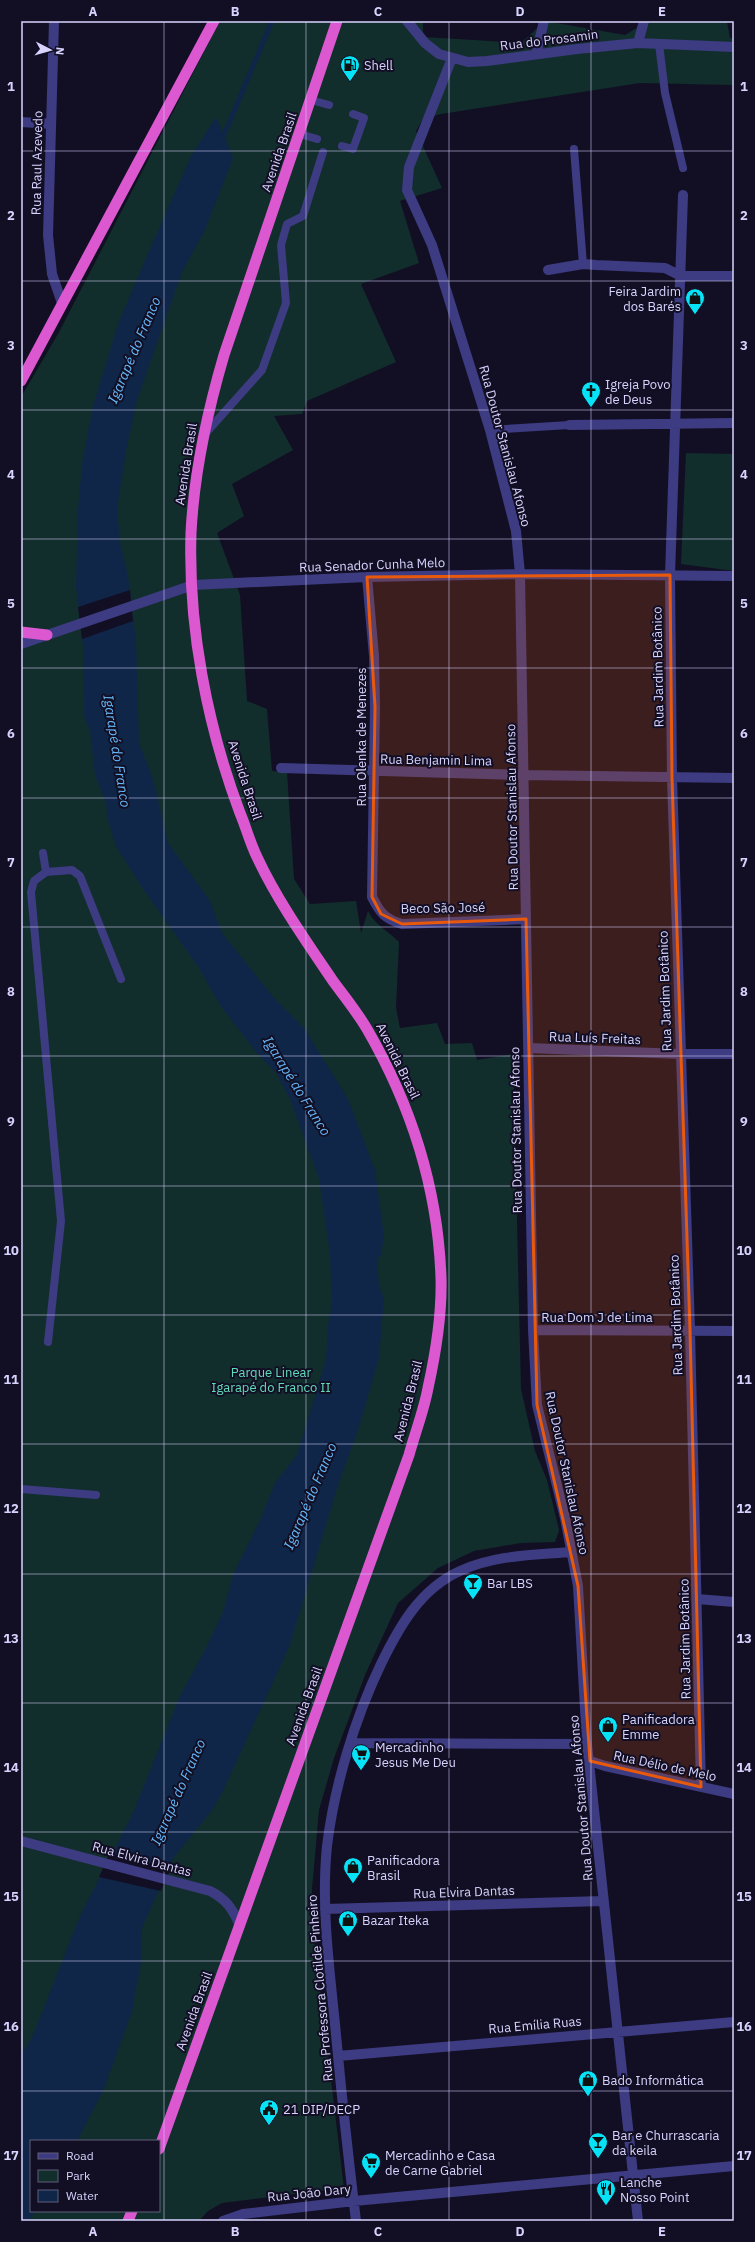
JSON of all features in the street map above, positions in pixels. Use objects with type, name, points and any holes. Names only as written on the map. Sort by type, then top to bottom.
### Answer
[{"type":"highway","points":[[21,381],[214,21]]},
{"type":"highway","name":"Avenida Brasil","points":[[160,2147],[408,1455],[428,1391],[437,1336],[441,1280],[436,1215],[420,1146],[400,1091],[366,1027],[296,927],[260,863],[231,789],[209,712],[199,651],[193,585],[191,534],[194,500],[204,435],[212,398],[224,355],[337,21]]},
{"type":"highway","points":[[21,632],[52,633]]},
{"type":"street","name":"Rua Raul Azevedo","points":[[54,21],[49,258],[52,274],[62,303]]},
{"type":"street","name":"Rua do Prosamin","points":[[407,21],[425,43],[439,54],[468,62],[638,43],[734,47]]},
{"type":"street","points":[[536,54],[544,21]]},
{"type":"street","points":[[638,43],[644,21]]},
{"type":"street","name":"Rua Doutor Stanislau Afonso","points":[[452,58],[409,167],[406,181],[407,190],[432,246],[490,430],[516,532],[520,574],[533,1330],[537,1405],[571,1552],[581,1620],[587,1744],[638,2221]]},
{"type":"street","points":[[21,122],[51,124]]},
{"type":"street","name":"Rua Jardim Botânico","points":[[683,195],[670,575],[672,778],[690,1330],[701,1787]]},
{"type":"street","points":[[548,270],[583,264],[665,268],[681,276],[734,276]]},
{"type":"street","points":[[569,425],[676,423],[734,424]]},
{"type":"street","name":"Rua Senador Cunha Melo","points":[[21,644],[193,585],[367,577],[520,574],[734,576]]},
{"type":"street","name":"Rua Olenka de Menezes","points":[[367,577],[374,656],[376,772],[372,897]]},
{"type":"street","name":"Rua Benjamin Lima","points":[[281,768],[376,772],[734,778]]},
{"type":"street","name":"Beco São José","points":[[372,897],[380,914],[390,921],[402,924],[526,919]]},
{"type":"street","name":"Rua Luís Freitas","points":[[528,1048],[680,1054],[734,1054]]},
{"type":"street","name":"Rua Dom J de Lima","points":[[533,1330],[734,1331]]},
{"type":"street","name":"Rua Professora Clotilde Pinheiro","points":[[356,2221],[338,2056],[325,1909],[327,1847],[332,1809],[351,1744],[372,1683],[396,1633],[414,1606],[433,1587],[459,1571],[481,1563],[506,1557],[571,1552]]},
{"type":"street","points":[[697,1599],[734,1602]]},
{"type":"street","points":[[351,1744],[587,1744]]},
{"type":"street","name":"Rua Délio de Melo","points":[[590,1761],[605,1766],[734,1794]]},
{"type":"street","name":"Rua Elvira Dantas","points":[[21,1841],[90,1858],[210,1891],[227,1902],[235,1912],[240,1926]]},
{"type":"street","name":"Rua Elvira Dantas","points":[[325,1909],[603,1901]]},
{"type":"street","name":"Rua Emília Ruas","points":[[338,2056],[734,2022]]},
{"type":"street","name":"Rua João Dary","points":[[223,2221],[243,2214],[354,2201],[632,2174],[734,2166]]},
{"type":"lane","points":[[659,44],[665,93],[683,168]]},
{"type":"lane","points":[[311,100],[329,106]]},
{"type":"lane","points":[[342,146],[353,149],[364,118],[353,114]]},
{"type":"lane","points":[[300,134],[317,139]]},
{"type":"lane","points":[[574,149],[583,264]]},
{"type":"lane","points":[[204,435],[262,370],[286,302],[281,245],[288,224],[303,216],[323,152]]},
{"type":"lane","points":[[490,430],[569,425]]},
{"type":"lane","points":[[43,853],[46,872]]},
{"type":"lane","points":[[48,1342],[60,1245],[61,1221],[31,892],[34,881],[46,872],[72,870],[80,876],[121,979]]},
{"type":"lane","points":[[21,1489],[96,1495]]},
{"type":"highlighted area","points":[[670,575],[672,778],[690,1330],[701,1787],[590,1761],[578,1586],[537,1405],[526,919],[402,924],[381,914],[372,897],[375,707],[367,577]]},
{"type":"green space","name":"Parque Linear Igarapé do Franco II","points":[[220,21],[423,21],[423,37],[521,43],[545,21],[625,35],[648,21],[727,22],[730,38],[734,39],[734,85],[640,83],[441,114],[423,119],[416,131],[442,188],[400,201],[419,263],[361,284],[396,362],[307,401],[302,414],[274,416],[293,450],[232,484],[244,516],[217,533],[240,595],[247,701],[267,709],[272,771],[287,772],[294,879],[310,904],[356,901],[361,933],[368,911],[378,924],[399,942],[396,1008],[400,1028],[437,1023],[445,1044],[472,1043],[477,1060],[513,1054],[521,1389],[535,1451],[547,1480],[559,1530],[555,1542],[521,1543],[474,1551],[438,1568],[398,1603],[365,1675],[334,1758],[319,1810],[312,1889],[312,1922],[344,2188],[222,2203],[208,2211],[199,2221],[21,2221],[21,397],[58,334]]},
{"type":"green space","points":[[686,453],[734,454],[734,571],[681,564]]},
{"type":"water","points":[[216,117],[233,158],[205,230],[182,272],[137,400],[126,451],[117,509],[120,543],[128,576],[136,642],[139,743],[153,779],[168,843],[210,901],[222,933],[274,998],[304,1028],[348,1099],[375,1170],[384,1236],[381,1255],[377,1259],[379,1286],[384,1298],[379,1358],[359,1427],[339,1482],[289,1647],[223,1791],[213,1809],[174,1857],[142,1928],[141,1963],[132,2012],[103,2091],[78,2140],[30,2140],[30,2212],[35,2212],[28,2221],[21,2221],[21,2056],[33,2035],[80,1916],[133,1813],[180,1696],[205,1650],[223,1612],[233,1575],[261,1518],[275,1483],[297,1455],[326,1359],[328,1325],[332,1304],[330,1254],[319,1179],[290,1099],[276,1073],[256,1052],[220,1005],[199,968],[139,883],[116,846],[108,820],[106,803],[95,775],[90,731],[84,716],[83,646],[76,587],[78,510],[82,464],[93,406],[118,324],[191,156]]},
{"type":"pier","points":[[130,590],[133,621],[82,639],[78,607]]},
{"type":"pier","points":[[109,1854],[171,1868],[161,1891],[99,1877]]},
{"type":"waterway","name":"Igarapé do Franco","points":[[221,142],[272,21]]},
{"type":"place","name":"Shell","points":[[350,82]]},
{"type":"place","name":"Feira Jardim dos Barés","points":[[695,315]]},
{"type":"place","name":"Igreja Povo de Deus","points":[[591,408]]},
{"type":"place","name":"Bar LBS","points":[[473,1600]]},
{"type":"place","name":"Panificadora Emme","points":[[608,1743]]},
{"type":"place","name":"Mercadinho Jesus Me Deu","points":[[361,1771]]},
{"type":"place","name":"Panificadora Brasil","points":[[353,1884]]},
{"type":"place","name":"Bazar Iteka","points":[[348,1937]]},
{"type":"place","name":"Bado Informática","points":[[588,2097]]},
{"type":"place","name":"21 DIP/DECP","points":[[269,2126]]},
{"type":"place","name":"Bar e Churrascaria da keila","points":[[598,2159]]},
{"type":"place","name":"Mercadinho e Casa de Carne Gabriel","points":[[371,2179]]},
{"type":"place","name":"Lanche Nosso Point","points":[[606,2206]]}]
